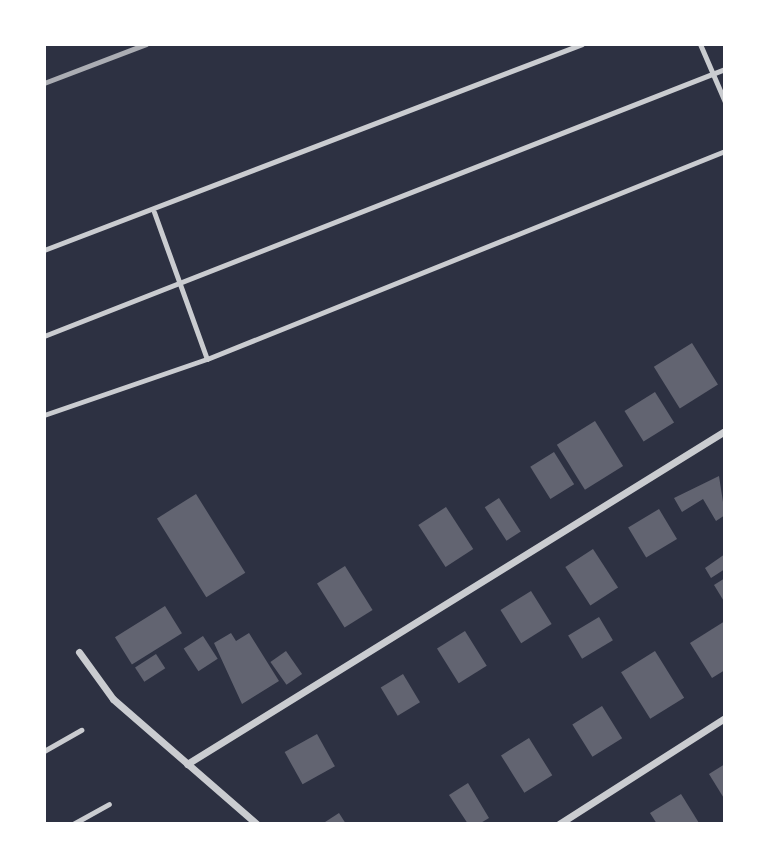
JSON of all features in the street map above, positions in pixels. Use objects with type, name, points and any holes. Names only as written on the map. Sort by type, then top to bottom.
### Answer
[{"type":"street","points":[[187,764],[725,431]]},
{"type":"street","points":[[79,652],[113,699],[257,824]]},
{"type":"street","points":[[559,824],[725,718]]},
{"type":"lane","points":[[44,250],[154,212],[582,44]]},
{"type":"lane","points":[[700,44],[725,102]]},
{"type":"lane","points":[[44,336],[179,287],[725,69]]},
{"type":"lane","points":[[44,415],[207,359],[725,151]]},
{"type":"lane","points":[[154,212],[207,359]]},
{"type":"lane","points":[[44,751],[81,730]]},
{"type":"lane","points":[[73,824],[109,803]]},
{"type":"building","points":[[692,343],[718,385],[680,408],[654,367]]},
{"type":"building","points":[[655,392],[674,423],[644,442],[624,411]]},
{"type":"building","points":[[595,421],[623,466],[585,490],[557,445]]},
{"type":"building","points":[[554,452],[574,484],[550,499],[530,467]]},
{"type":"building","points":[[719,476],[725,515],[716,521],[703,499],[682,512],[674,498]]},
{"type":"building","points":[[196,494],[245,573],[206,597],[157,518]]},
{"type":"building","points":[[499,498],[521,532],[507,541],[485,507]]},
{"type":"building","points":[[446,507],[473,549],[446,567],[418,525]]},
{"type":"building","points":[[659,509],[677,539],[646,558],[628,528]]},
{"type":"building","points":[[593,549],[618,588],[590,606],[565,567]]},
{"type":"building","points":[[725,554],[725,569],[711,578],[705,568]]},
{"type":"building","points":[[345,566],[373,610],[345,628],[317,583]]},
{"type":"building","points":[[725,578],[725,603],[714,585]]},
{"type":"building","points":[[531,591],[552,624],[521,643],[500,610]]},
{"type":"building","points":[[165,606],[182,633],[132,664],[115,637]]},
{"type":"building","points":[[599,617],[613,640],[582,659],[568,636]]},
{"type":"building","points":[[725,621],[725,670],[712,678],[690,643]]},
{"type":"building","points":[[465,631],[487,666],[459,683],[437,648]]},
{"type":"building","points":[[231,633],[236,641],[249,633],[279,681],[242,704],[214,643]]},
{"type":"building","points":[[203,636],[218,659],[198,671],[184,649]]},
{"type":"building","points":[[286,651],[302,674],[286,685],[270,662]]},
{"type":"building","points":[[655,651],[684,698],[650,719],[621,672]]},
{"type":"building","points":[[156,654],[165,668],[144,682],[135,668]]},
{"type":"building","points":[[403,674],[420,702],[398,716],[381,687]]},
{"type":"building","points":[[602,706],[622,738],[592,757],[572,725]]},
{"type":"building","points":[[317,734],[335,766],[303,784],[285,752]]},
{"type":"building","points":[[529,738],[552,775],[524,793],[501,755]]},
{"type":"building","points":[[725,764],[725,800],[709,774]]},
{"type":"building","points":[[468,783],[489,818],[479,824],[468,824],[449,795]]},
{"type":"building","points":[[681,794],[699,823],[657,824],[650,813]]},
{"type":"building","points":[[339,813],[346,824],[322,824]]},
{"type":"railway","points":[[44,83],[146,44]]}]
